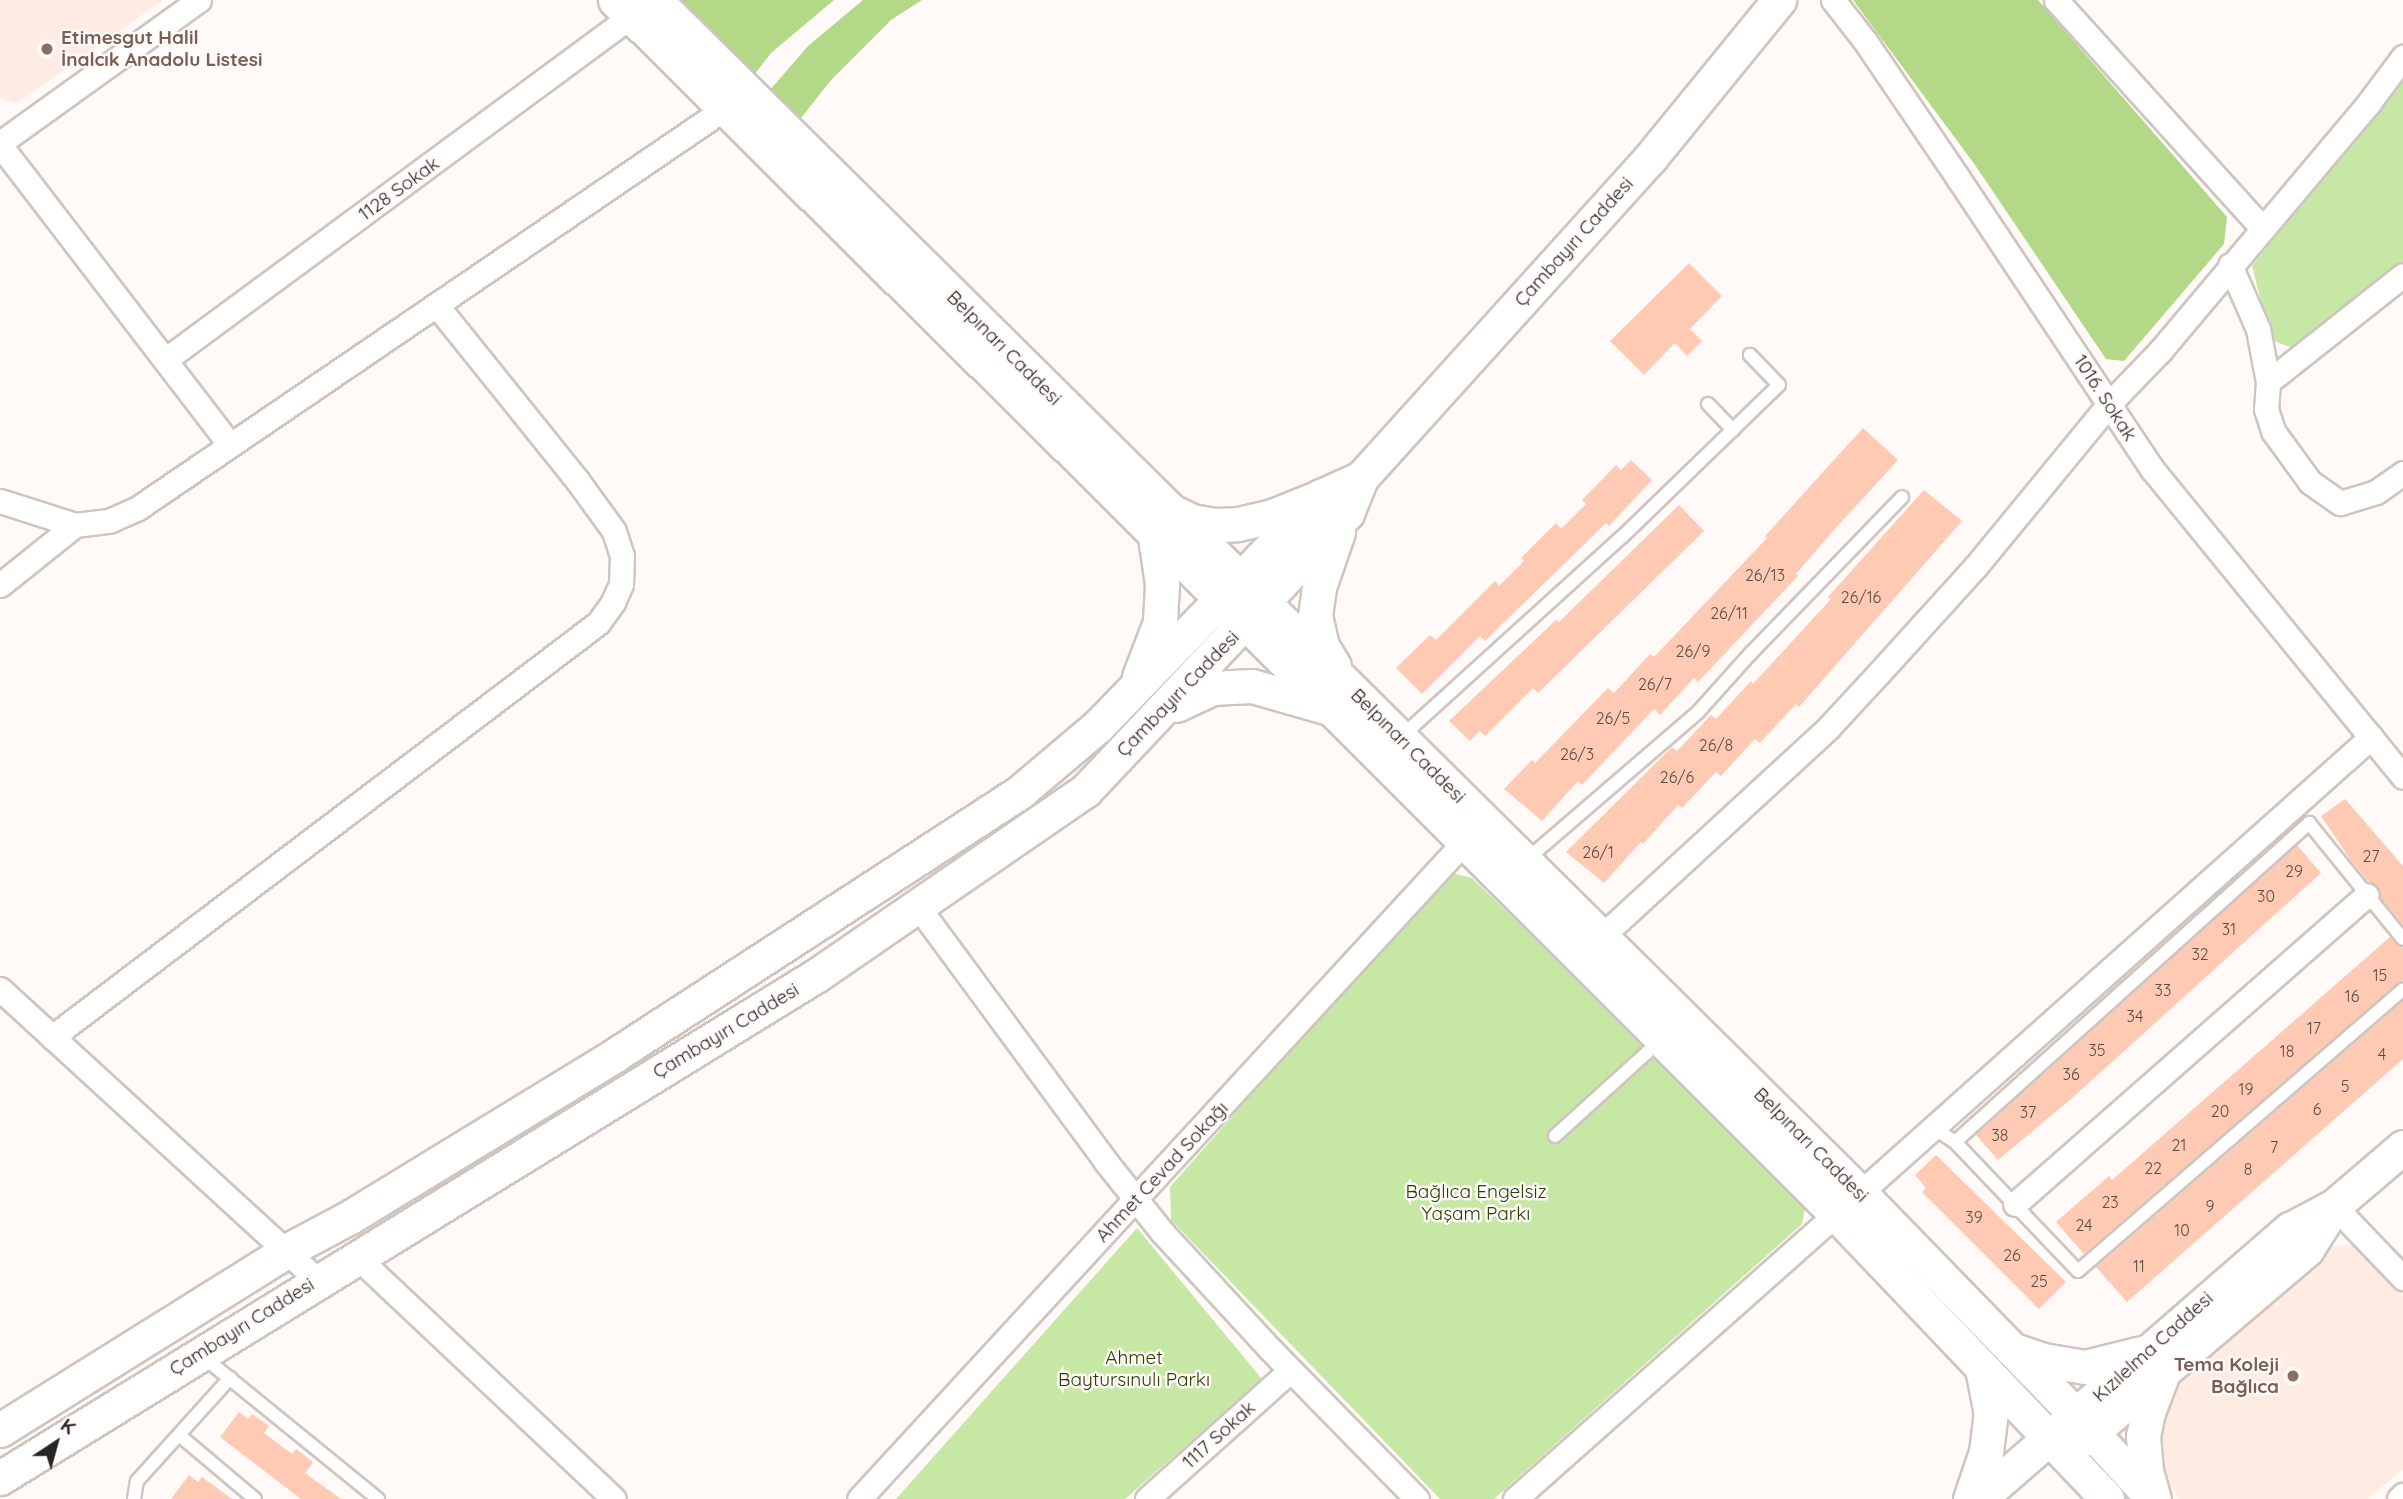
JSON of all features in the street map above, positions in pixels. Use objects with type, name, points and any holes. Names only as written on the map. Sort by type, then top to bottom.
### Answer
[{"type":"street","points":[[199,0],[0,144],[230,445]]},
{"type":"street","name":"Çambayırı Caddesi","points":[[0,1478],[356,1256],[817,975],[919,908],[1086,790],[1164,710],[1242,603],[1361,478],[1651,157],[1779,0]]},
{"type":"street","name":"1016. Sokak","points":[[1833,0],[1866,41],[2152,469],[2403,776]]},
{"type":"street","points":[[2068,4],[2262,228]]},
{"type":"street","name":"Belpınarı Caddesi","points":[[634,5],[723,109],[1160,523]]},
{"type":"street","name":"Belpınarı Caddesi","points":[[634,5],[1336,695],[1463,843],[1661,1041],[2014,1350],[2153,1499]]},
{"type":"street","name":"1128 Sokak","points":[[165,360],[634,5]]},
{"type":"street","points":[[1601,937],[1828,728],[1976,566],[2109,404],[2160,351],[2368,104],[2403,57]]},
{"type":"street","points":[[0,501],[75,525],[109,521],[138,508],[723,109]]},
{"type":"street","points":[[2230,265],[2258,329],[2268,382],[2266,409],[2273,431],[2310,482],[2340,502],[2376,492],[2403,473]]},
{"type":"street","points":[[2268,382],[2403,275]]},
{"type":"street","points":[[52,1037],[587,631],[613,602],[621,584],[622,556],[614,531],[577,480],[437,306]]},
{"type":"street","points":[[1134,690],[1160,622],[1160,523],[1192,521],[1214,525],[1238,524],[1334,505],[1330,550],[1315,616],[1336,695],[1252,686],[1212,688],[1164,710]]},
{"type":"street","points":[[0,585],[75,525]]},
{"type":"street","name":"Çambayırı Caddesi","points":[[0,1430],[286,1251],[350,1217],[615,1055],[989,813],[1065,755],[1134,690],[1242,603]]},
{"type":"street","name":"Belpınarı Caddesi","points":[[1336,695],[1401,738],[1601,937],[1848,1204],[1982,1368],[2107,1499]]},
{"type":"street","points":[[1515,1499],[2371,737]]},
{"type":"street","name":"Ahmet Cevad Sokağı","points":[[859,1499],[1463,843]]},
{"type":"street","points":[[2015,1204],[2367,895]]},
{"type":"street","points":[[919,908],[1136,1201],[1291,1370],[1417,1499]]},
{"type":"street","points":[[0,989],[318,1280]]},
{"type":"street","name":"Kızılelma Caddesi","points":[[1979,1499],[2057,1448],[2157,1360],[2290,1228],[2334,1206],[2403,1147]]},
{"type":"street","points":[[2334,1206],[2403,1278]]},
{"type":"street","points":[[356,1256],[614,1499]]},
{"type":"street","points":[[2014,1350],[2043,1360],[2084,1367],[2157,1360],[2143,1436],[2146,1471],[2153,1499]]},
{"type":"street","points":[[1970,1499],[1986,1452],[1992,1414],[1982,1368]]},
{"type":"street","name":"1117 Sokak","points":[[1147,1499],[1291,1370]]},
{"type":"street","name":"Kızılelma Caddesi","points":[[2014,1499],[2057,1448]]},
{"type":"street","points":[[2399,1499],[2403,1495]]},
{"type":"lane","points":[[1401,738],[1623,536],[1779,385],[1750,355]]},
{"type":"lane","points":[[1707,404],[1733,430]]},
{"type":"lane","points":[[1524,861],[1698,712],[1751,653],[1902,497]]},
{"type":"lane","points":[[1955,1142],[2309,823],[2403,939]]},
{"type":"lane","points":[[1934,1128],[1955,1142],[2078,1270],[2403,989]]},
{"type":"lane","points":[[1555,1136],[1661,1041]]},
{"type":"lane","points":[[199,1354],[378,1499]]},
{"type":"lane","points":[[134,1499],[137,1481],[230,1378]]},
{"type":"lane","points":[[179,1436],[255,1499]]},
{"type":"shaded area","name":"Etimesgut Halil İnalcık Anadolu Listesi","points":[[0,0],[163,0],[17,103],[0,98]]},
{"type":"shaded area","name":"Tema Koleji Bağlıca","points":[[2356,1245],[2403,1296],[2403,1469],[2368,1499],[2180,1499],[2167,1480],[2160,1457],[2158,1424],[2174,1386],[2191,1365],[2332,1246]]},
{"type":"green space","points":[[683,0],[834,0],[771,53],[754,75],[680,3]]},
{"type":"green space","points":[[863,0],[922,0],[891,20],[831,80],[801,118],[770,90],[808,46]]},
{"type":"green space","points":[[1853,0],[2038,0],[2227,217],[2224,244],[2124,361],[2106,359],[1975,165]]},
{"type":"green space","points":[[2403,75],[2403,264],[2293,348],[2271,340],[2252,266]]},
{"type":"green space","name":"Bağlıca Engelsiz Yaşam Parkı","points":[[1447,872],[1472,878],[1807,1200],[1802,1224],[1494,1499],[1440,1499],[1171,1220],[1170,1187]]},
{"type":"green space","name":"Ahmet Baytursınulı Parkı","points":[[1137,1228],[1262,1379],[1125,1499],[896,1499]]},
{"type":"building","points":[[1689,263],[1722,296],[1690,329],[1702,341],[1687,356],[1675,343],[1644,375],[1610,341]]},
{"type":"building","points":[[1863,428],[1898,460],[1832,532],[1796,574],[1798,576],[1698,682],[1694,678],[1660,715],[1654,709],[1582,785],[1578,781],[1542,821],[1504,789],[1532,760],[1535,763],[1608,688],[1614,693],[1650,654],[1654,657],[1767,538],[1765,536]]},
{"type":"building","points":[[1631,460],[1652,480],[1609,526],[1606,523],[1485,641],[1480,636],[1422,694],[1396,668],[1430,635],[1436,640],[1495,581],[1499,586],[1524,561],[1521,558],[1556,523],[1561,529],[1586,504],[1582,500],[1616,465],[1621,470]]},
{"type":"building","points":[[1924,490],[1962,521],[1799,707],[1796,704],[1760,743],[1755,739],[1721,776],[1716,772],[1682,808],[1678,805],[1604,883],[1566,852],[1672,747],[1677,751],[1711,715],[1716,719],[1751,681],[1753,684],[1831,599],[1828,597]]},
{"type":"building","points":[[1679,505],[1704,531],[1538,693],[1533,688],[1485,736],[1480,731],[1470,741],[1449,721],[1556,620],[1559,622]]},
{"type":"building","points":[[2345,799],[2403,866],[2403,925],[2380,897],[2378,886],[2368,881],[2352,862],[2321,816]]},
{"type":"building","points":[[2297,845],[2321,873],[2071,1099],[1998,1160],[1976,1135]]},
{"type":"building","points":[[2390,937],[2403,948],[2403,980],[2084,1254],[2056,1222],[2109,1176],[2112,1180]]},
{"type":"building","points":[[2403,1001],[2403,1059],[2127,1302],[2096,1267]]},
{"type":"building","points":[[1936,1155],[2066,1282],[2039,1309],[1922,1192],[1926,1188],[1915,1175]]},
{"type":"building","points":[[239,1412],[248,1419],[252,1414],[269,1426],[264,1433],[292,1454],[296,1449],[313,1462],[305,1473],[341,1499],[301,1499],[220,1437]]},
{"type":"building","points":[[189,1475],[198,1482],[202,1477],[232,1499],[171,1499]]},
{"type":"place","name":"Etimesgut Halil İnalcık Anadolu Listesi","points":[[47,49]]},
{"type":"place","name":"Tema Koleji Bağlıca","points":[[2293,1376]]}]
